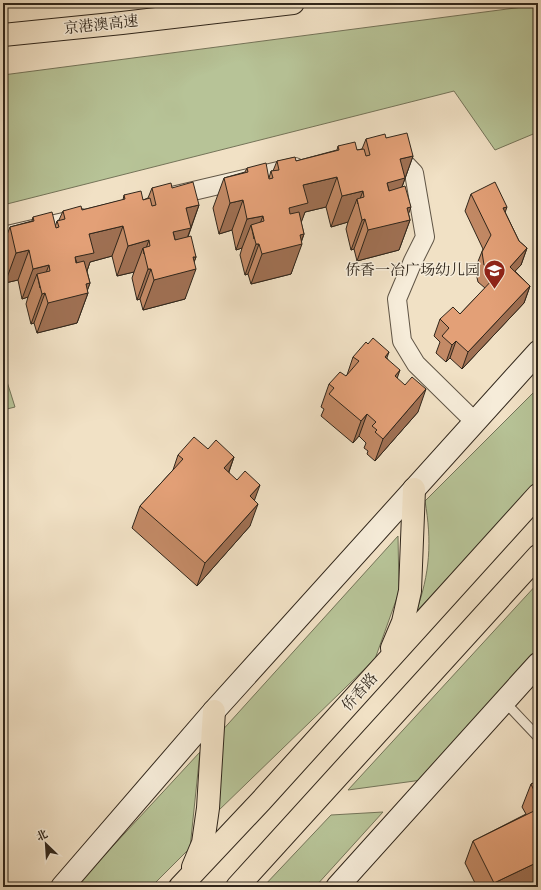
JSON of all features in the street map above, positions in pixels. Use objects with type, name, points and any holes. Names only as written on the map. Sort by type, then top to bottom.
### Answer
[{"type":"main road","name":"京港澳高速","points":[[3,35],[293,3]]},
{"type":"main road","points":[[62,887],[214,711],[538,352]]},
{"type":"main road","points":[[385,664],[403,622],[410,591],[414,489]]},
{"type":"main road","name":"侨香路","points":[[184,883],[261,801],[538,495]]},
{"type":"main road","points":[[237,887],[538,556]]},
{"type":"main road","points":[[337,887],[538,664]]},
{"type":"main road","points":[[184,883],[203,843],[208,808],[214,711]]},
{"type":"street","points":[[372,149],[387,145],[414,173],[425,237],[397,299],[402,341],[416,364],[475,422]]},
{"type":"street","points":[[157,200],[310,164]]},
{"type":"street","points":[[3,236],[95,215]]},
{"type":"lane","points":[[504,701],[538,737]]},
{"type":"green space","points":[[538,5],[538,132],[495,150],[454,91],[3,205],[3,75]]},
{"type":"green space","points":[[3,369],[15,407],[3,410]]},
{"type":"green space","points":[[538,388],[538,480],[416,612],[421,598],[427,571],[429,530],[425,501]]},
{"type":"green space","points":[[398,536],[399,592],[375,659],[217,812],[219,734]]},
{"type":"green space","points":[[538,583],[538,653],[422,780],[348,790]]},
{"type":"green space","points":[[200,752],[190,848],[151,887],[75,887]]},
{"type":"green space","points":[[383,812],[315,887],[263,887],[331,815]]},
{"type":"building","points":[[407,133],[413,156],[400,159],[405,178],[387,183],[389,191],[405,186],[411,207],[407,208],[410,220],[368,230],[365,219],[362,220],[357,199],[364,197],[363,191],[342,196],[337,177],[303,185],[308,203],[289,208],[290,214],[299,212],[304,234],[300,235],[302,244],[262,254],[259,244],[256,244],[251,225],[264,221],[263,216],[247,219],[243,200],[230,203],[224,178],[248,172],[247,168],[266,163],[269,179],[273,178],[271,171],[279,170],[277,161],[295,157],[296,161],[339,150],[338,146],[355,142],[357,150],[364,149],[366,156],[370,155],[366,139],[385,134],[386,138]]},
{"type":"building","points":[[193,182],[199,205],[186,208],[191,228],[173,232],[175,240],[191,236],[196,257],[193,257],[196,269],[154,280],[151,269],[148,269],[143,248],[150,246],[149,240],[128,246],[123,226],[89,234],[94,253],[75,257],[76,263],[84,261],[90,283],[86,284],[88,293],[48,303],[45,293],[42,294],[37,274],[50,271],[49,265],[33,269],[29,250],[16,253],[10,227],[34,221],[33,217],[52,212],[56,228],[59,227],[57,221],[65,219],[63,211],[81,206],[82,210],[125,199],[124,195],[141,191],[143,200],[150,198],[152,206],[156,205],[152,188],[171,183],[172,188]]},
{"type":"building","points":[[495,182],[507,207],[503,208],[519,241],[527,248],[510,267],[530,286],[468,352],[456,341],[452,345],[442,336],[449,328],[440,319],[453,307],[460,314],[496,276],[484,265],[482,252],[491,235],[471,194]]},
{"type":"building","points":[[373,338],[389,352],[385,357],[400,370],[395,376],[405,385],[412,377],[426,389],[383,439],[375,432],[377,430],[372,426],[376,422],[367,414],[361,421],[329,394],[334,388],[329,384],[340,372],[346,376],[359,361],[353,357],[366,342],[368,344]]},
{"type":"building","points":[[194,437],[208,449],[216,440],[234,457],[224,468],[237,480],[245,471],[260,485],[250,496],[258,504],[205,563],[140,506],[183,459],[178,455]]},
{"type":"building","points":[[538,781],[538,799],[531,784]]},
{"type":"building","points":[[538,809],[538,862],[494,883],[473,841]]},
{"type":"place","name":"侨香一冶广场幼儿园","points":[[495,290]]}]
